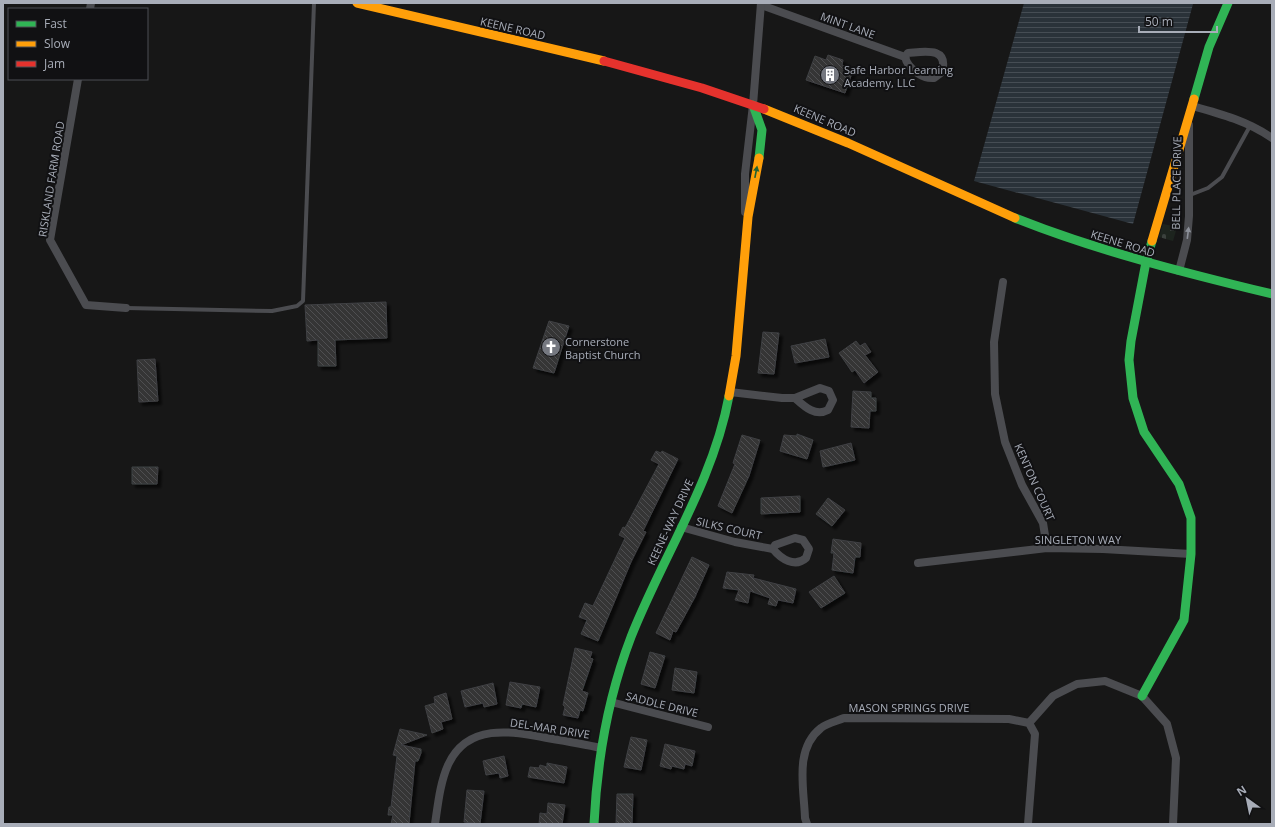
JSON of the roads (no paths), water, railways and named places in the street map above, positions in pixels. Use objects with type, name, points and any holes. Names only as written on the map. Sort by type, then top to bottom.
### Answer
[{"type":"street","name":"KEENE ROAD","points":[[357,3],[635,70],[753,105],[804,124],[1008,215],[1083,243],[1179,271],[1272,294]]},
{"type":"street","name":"BELL PLACE DRIVE","points":[[1142,696],[1184,620],[1191,554],[1191,518],[1179,484],[1144,432],[1133,398],[1130,353],[1146,262],[1211,42],[1228,3]]},
{"type":"street","points":[[753,105],[761,4]]},
{"type":"street","name":"MINT LANE","points":[[761,4],[905,58],[915,70],[924,77],[929,78],[938,76],[943,67],[941,57],[933,52],[908,53],[905,58]]},
{"type":"street","name":"RISKLAND FARM ROAD","points":[[78,80],[50,240],[86,306],[126,308]]},
{"type":"street","name":"KEENE-WAY DRIVE","points":[[746,224],[745,174],[753,105]]},
{"type":"street","name":"KEENE-WAY DRIVE","points":[[594,824],[594,800],[601,748],[612,702],[631,638],[711,460],[725,418],[735,358],[746,224],[763,131],[753,105]]},
{"type":"street","points":[[1192,106],[1237,119],[1251,125],[1272,138]]},
{"type":"street","name":"BELL PLACE DRIVE","points":[[1179,271],[1187,240],[1190,195],[1189,118]]},
{"type":"street","name":"KENTON COURT","points":[[1003,282],[994,342],[995,394],[1005,442],[1022,485],[1043,523],[1047,548]]},
{"type":"street","points":[[730,392],[795,398]]},
{"type":"street","name":"SILKS COURT","points":[[681,527],[735,542],[773,549]]},
{"type":"street","name":"SINGLETON WAY","points":[[918,563],[1047,548],[1103,549],[1191,554]]},
{"type":"street","points":[[1028,824],[1035,734],[1029,723],[1053,696],[1077,684],[1105,681],[1142,696],[1167,724],[1176,758],[1174,824]]},
{"type":"street","name":"SADDLE DRIVE","points":[[612,702],[708,727]]},
{"type":"street","name":"MASON SPRINGS DRIVE","points":[[806,824],[803,755],[808,741],[822,727],[844,718],[1009,719],[1029,723]]},
{"type":"street","name":"DEL-MAR DRIVE","points":[[435,824],[442,785],[448,764],[461,747],[478,736],[488,733],[509,732],[601,748]]},
{"type":"lane","points":[[126,308],[272,311],[297,306],[303,302],[314,3]]},
{"type":"lane","points":[[1190,195],[1208,188],[1222,177],[1251,125]]},
{"type":"place","name":"Safe Harbor Learning Academy, LLC","points":[[830,75]]},
{"type":"place","name":"Cornerstone Baptist Church","points":[[551,347]]}]
